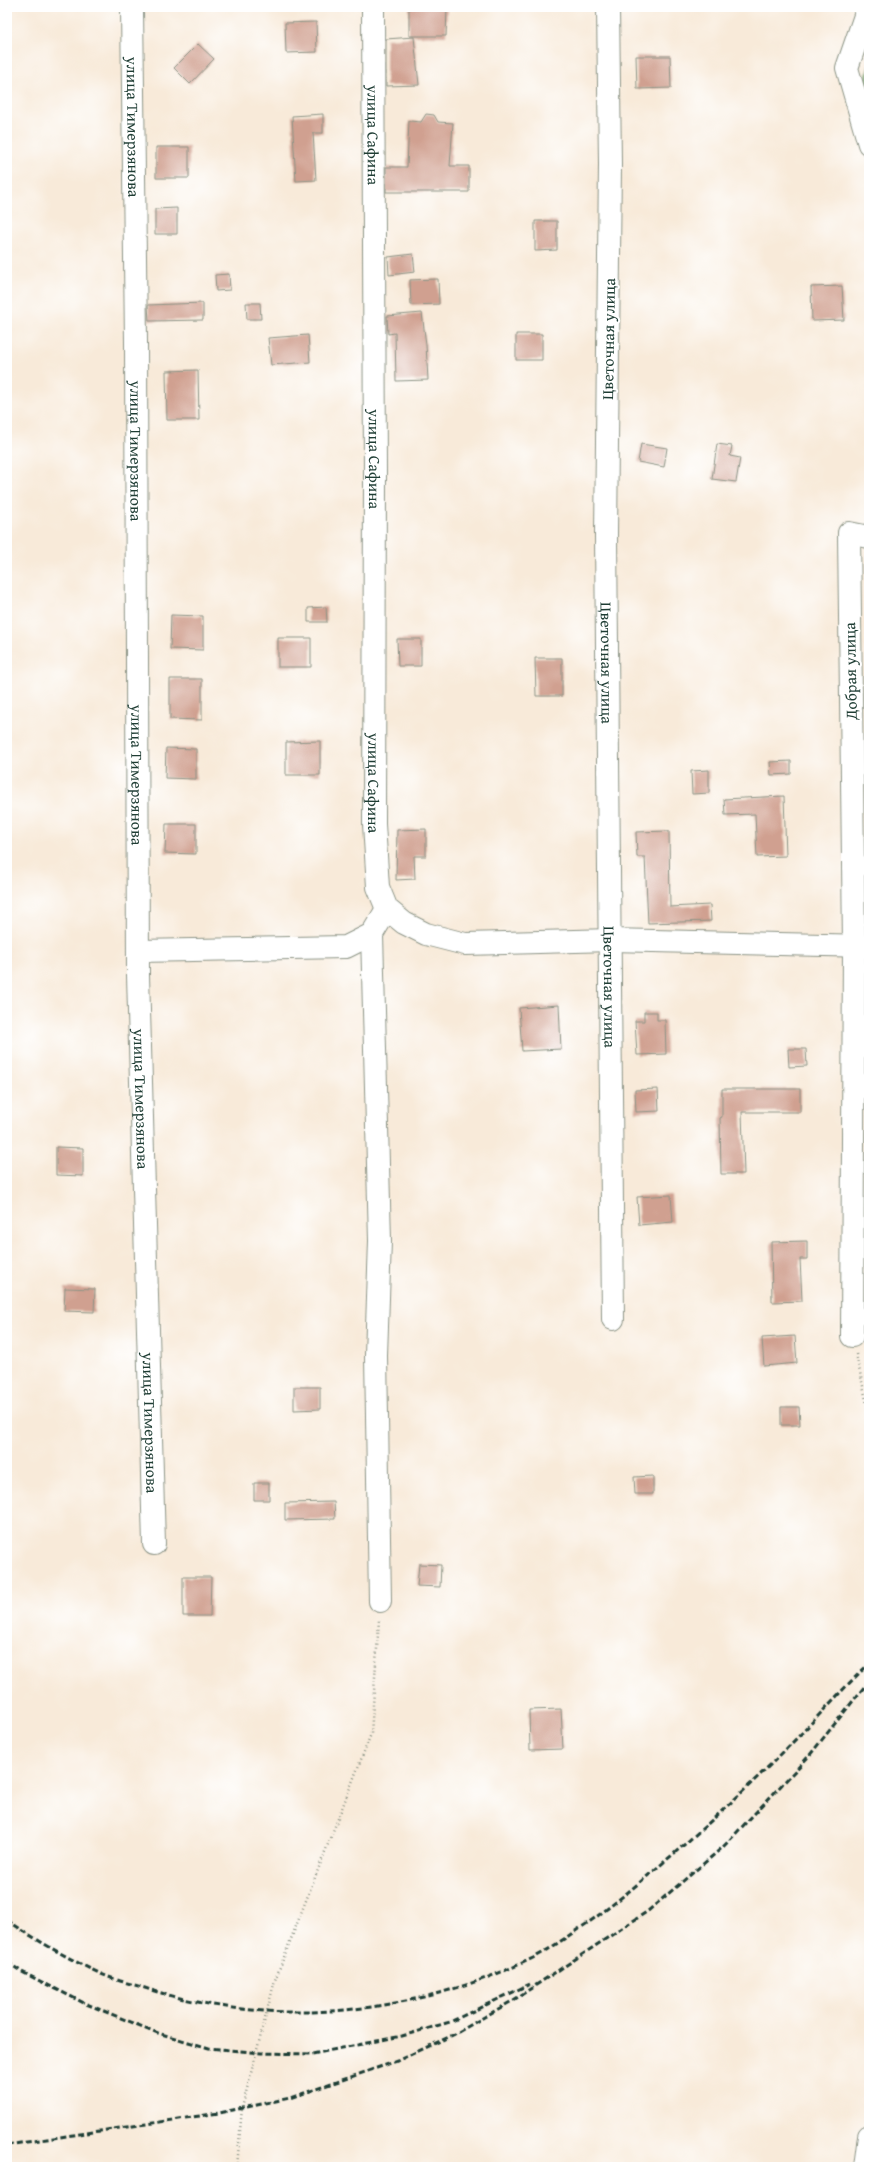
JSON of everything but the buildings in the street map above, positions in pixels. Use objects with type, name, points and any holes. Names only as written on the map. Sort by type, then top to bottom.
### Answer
[{"type":"street","name":"улица Тимерзянова","points":[[132,7],[136,342],[138,951],[154,1544]]},
{"type":"street","name":"улица Сафина","points":[[373,7],[376,474],[374,824],[378,887],[386,908]]},
{"type":"street","name":"Цветочная улица","points":[[608,7],[610,172],[606,535],[611,940],[613,1319]]},
{"type":"street","points":[[868,7],[847,68],[869,144]]},
{"type":"street","name":"Добрая улица","points":[[852,1336],[861,945],[859,535]]},
{"type":"street","points":[[380,1602],[376,1355],[380,1242],[372,934],[386,908],[404,923],[426,934],[465,944],[611,940],[861,945]]},
{"type":"street","points":[[138,951],[346,947],[372,934]]},
{"type":"street","points":[[864,2167],[869,2136]]},
{"type":"path","points":[[852,1336],[869,1414]]},
{"type":"path","points":[[237,2167],[242,2108],[273,1986],[371,1734],[380,1602]]},
{"type":"green space","points":[[869,66],[869,132],[857,101]]},
{"type":"railway","points":[[7,1920],[29,1935],[75,1961],[109,1977],[191,2000],[240,2009],[290,2012],[340,2010],[390,2004],[439,1993],[487,1978],[533,1958],[557,1944],[607,1909],[669,1858],[741,1794],[869,1664]]},
{"type":"railway","points":[[7,2145],[219,2113],[290,2098],[397,2061],[453,2035],[512,2001],[648,1911],[723,1847],[809,1756],[869,1681]]},
{"type":"railway","points":[[7,1962],[22,1972],[84,2003],[158,2033],[209,2048],[261,2053],[312,2054],[402,2036],[450,2022],[530,1984]]}]
